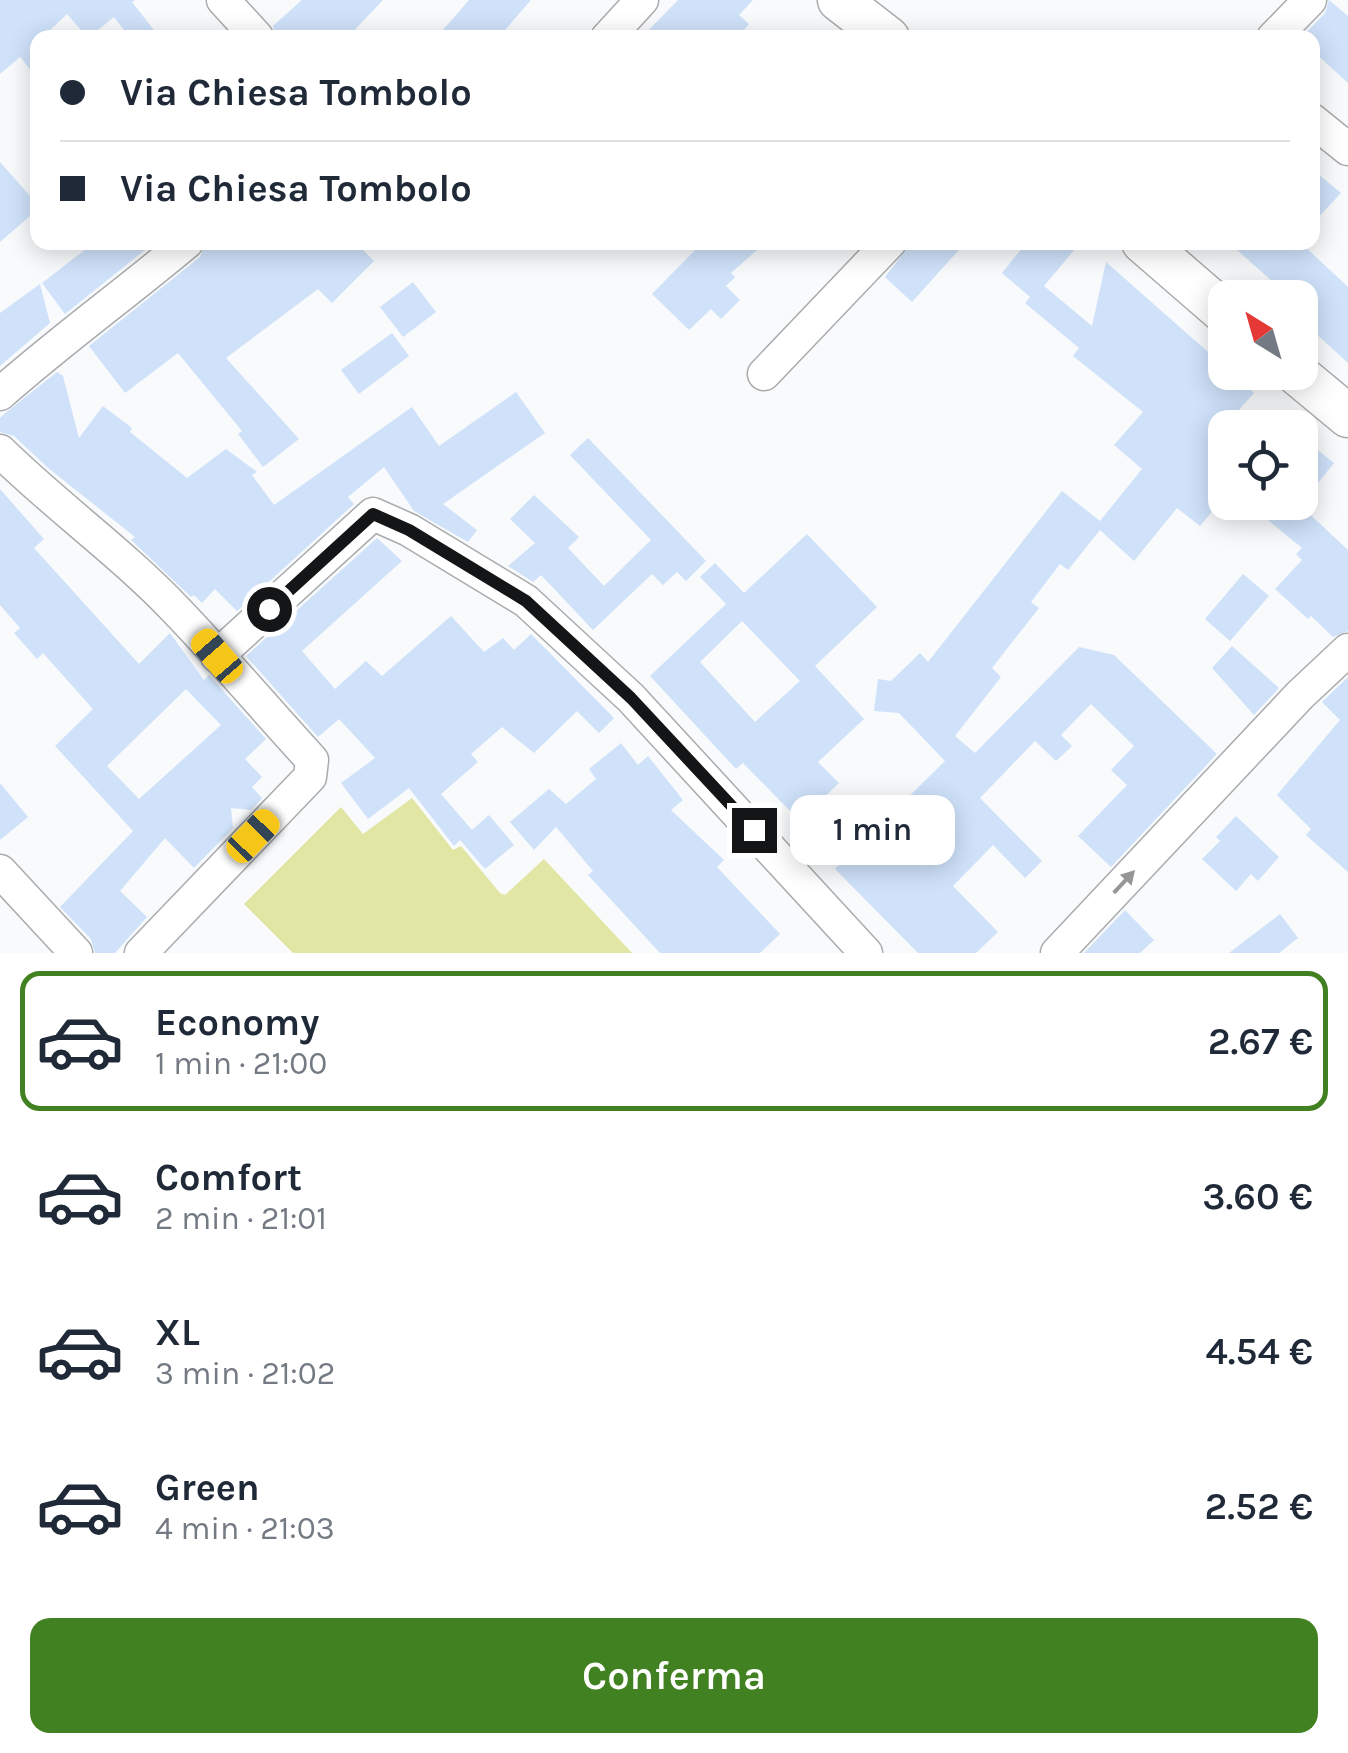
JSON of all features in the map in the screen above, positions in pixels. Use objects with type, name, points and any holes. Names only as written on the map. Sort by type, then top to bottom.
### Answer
[{"type":"main road","points":[[838,0],[877,30]]},
{"type":"main road","points":[[1152,250],[1208,298]]},
{"type":"main road","points":[[1317,390],[1348,416]]},
{"type":"street","points":[[223,0],[251,30]]},
{"type":"street","points":[[614,30],[642,0]]},
{"type":"street","points":[[1281,30],[1310,0]]},
{"type":"street","points":[[1320,127],[1348,150]]},
{"type":"street","points":[[0,394],[177,250]]},
{"type":"street","points":[[764,374],[882,250]]},
{"type":"street","points":[[0,451],[178,612],[312,760],[310,777],[141,953]]},
{"type":"street","points":[[217,656],[373,514],[409,530],[526,601],[631,698],[866,953]]},
{"type":"street","points":[[1056,953],[1300,695],[1348,650]]},
{"type":"street","points":[[0,870],[76,953]]},
{"type":"green space","points":[[412,798],[453,850],[461,846],[500,893],[505,895],[544,859],[632,953],[293,953],[244,904],[341,807],[363,834]]},
{"type":"building","points":[[0,0],[135,0],[132,2],[154,30],[124,30],[114,17],[98,30],[81,30],[67,14],[50,30],[30,30],[30,69],[20,57],[0,74]]},
{"type":"building","points":[[302,0],[383,0],[355,30],[274,30],[273,26]]},
{"type":"building","points":[[469,0],[531,0],[505,30],[443,30]]},
{"type":"building","points":[[678,0],[753,0],[739,15],[749,24],[744,30],[649,30]]},
{"type":"building","points":[[1329,0],[1348,16],[1348,83],[1320,57],[1320,30],[1309,30],[1325,13]]},
{"type":"building","points":[[0,162],[30,196],[30,216],[0,242]]},
{"type":"building","points":[[1320,176],[1341,193],[1320,215]]},
{"type":"building","points":[[85,250],[145,250],[65,314],[42,283]]},
{"type":"building","points":[[203,250],[363,250],[374,261],[332,303],[318,289],[226,358],[299,439],[263,467],[238,434],[242,431],[178,353],[125,393],[89,346],[200,257]]},
{"type":"building","points":[[695,250],[757,250],[731,273],[735,277],[726,286],[740,300],[721,319],[711,309],[689,330],[652,294]]},
{"type":"building","points":[[906,250],[959,250],[912,302],[885,277]]},
{"type":"building","points":[[1021,250],[1074,250],[1044,286],[1092,326],[1106,262],[1208,352],[1208,390],[1254,393],[1239,410],[1208,410],[1208,516],[1200,526],[1177,508],[1134,561],[1100,530],[1068,570],[1060,564],[1031,602],[1039,608],[992,668],[1001,677],[955,736],[975,753],[1079,647],[1114,655],[1217,754],[1111,867],[1078,836],[1127,785],[1111,770],[1134,746],[1091,704],[1061,735],[1072,746],[1056,761],[1035,741],[980,798],[1042,861],[1025,878],[993,845],[953,886],[998,932],[976,953],[918,953],[835,869],[945,761],[899,713],[874,711],[878,679],[891,681],[920,653],[928,662],[1062,491],[1100,521],[1142,469],[1114,445],[1143,412],[1073,356],[1079,348],[1025,303],[1030,297],[1002,273]]},
{"type":"building","points":[[1237,250],[1309,250],[1348,287],[1348,363],[1318,336],[1318,280],[1271,280]]},
{"type":"building","points":[[413,282],[436,312],[403,337],[380,307]]},
{"type":"building","points":[[40,284],[50,323],[0,366],[0,313]]},
{"type":"building","points":[[392,333],[409,356],[359,394],[341,370]]},
{"type":"building","points":[[57,372],[63,376],[79,438],[103,406],[187,478],[226,449],[257,472],[252,475],[274,505],[412,407],[439,446],[516,392],[545,433],[443,504],[477,530],[468,542],[414,511],[384,467],[348,497],[354,504],[237,611],[215,589],[202,603],[194,595],[191,597],[131,540],[135,537],[14,436],[0,432],[0,418]]},
{"type":"building","points":[[588,438],[706,561],[686,581],[677,572],[663,585],[652,574],[593,630],[541,575],[533,582],[508,566],[535,543],[510,519],[534,495],[579,537],[568,548],[604,586],[651,540],[570,455]]},
{"type":"building","points":[[1318,450],[1334,463],[1318,483]]},
{"type":"building","points":[[0,489],[44,539],[34,548],[139,664],[170,633],[204,680],[209,675],[266,739],[245,759],[262,777],[252,787],[262,798],[251,810],[231,808],[233,828],[194,868],[165,838],[120,891],[147,917],[115,953],[95,953],[91,939],[60,907],[133,831],[55,746],[93,709],[43,653],[37,659],[14,633],[20,628],[0,605]],"holes":[[[186,689],[221,725],[139,799],[107,766]]]},
{"type":"building","points":[[1268,520],[1316,520],[1348,550],[1348,631],[1333,637],[1275,589],[1302,560],[1296,554],[1302,548]]},
{"type":"building","points":[[807,534],[877,607],[815,666],[864,719],[818,762],[839,783],[815,806],[809,800],[794,815],[743,763],[736,769],[650,676],[726,604],[700,577],[715,563],[744,593]],"holes":[[[742,621],[800,681],[755,722],[700,662]]]},
{"type":"building","points":[[377,538],[402,561],[302,651],[335,689],[366,661],[382,676],[451,616],[484,652],[503,638],[514,650],[531,634],[614,718],[599,733],[577,711],[534,753],[502,727],[471,754],[478,762],[441,794],[472,830],[489,815],[514,845],[485,869],[460,840],[454,846],[409,788],[368,819],[341,783],[375,758],[339,719],[318,737],[246,656]]},
{"type":"building","points":[[1243,574],[1269,596],[1230,641],[1205,619]]},
{"type":"building","points":[[1232,646],[1279,688],[1254,715],[1212,668]]},
{"type":"building","points":[[1348,677],[1348,872],[1306,835],[1311,829],[1277,795],[1340,720],[1322,702]]},
{"type":"building","points":[[621,743],[638,765],[648,756],[683,800],[671,810],[724,860],[717,867],[780,934],[760,953],[660,953],[588,875],[593,871],[556,827],[534,850],[510,822],[549,789],[566,804],[596,779],[589,769]]},
{"type":"building","points":[[0,783],[28,817],[0,840]]},
{"type":"building","points":[[1236,816],[1279,857],[1258,881],[1251,874],[1236,891],[1202,859]]},
{"type":"building","points":[[1125,910],[1154,940],[1140,953],[1084,953]]},
{"type":"building","points":[[1280,914],[1298,938],[1279,953],[1229,953]]},
{"type":"route","points":[[269,609],[373,514],[409,530],[526,601],[631,698],[754,830]]}]
